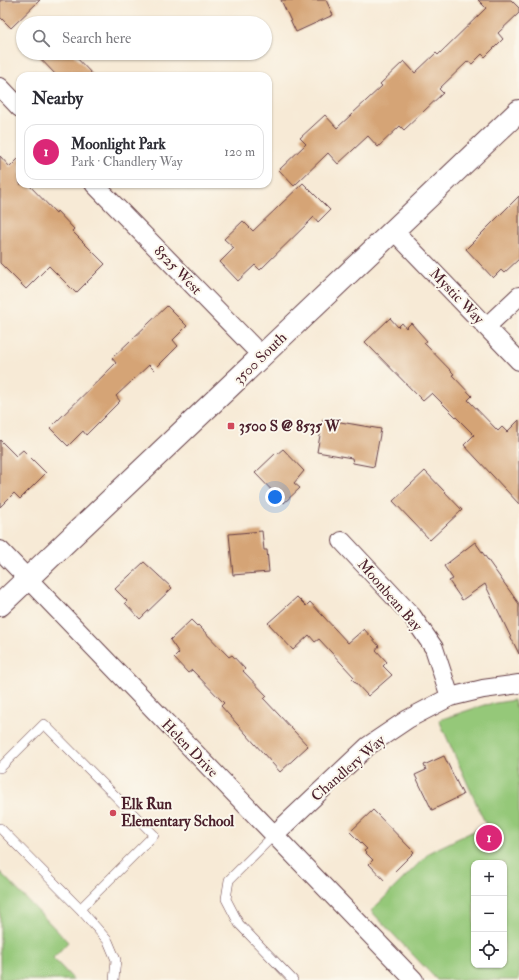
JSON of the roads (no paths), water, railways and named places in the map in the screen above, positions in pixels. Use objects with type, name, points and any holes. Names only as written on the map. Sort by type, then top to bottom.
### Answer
[{"type":"street","points":[[0,87],[16,104]]},
{"type":"street","name":"3500 South","points":[[0,605],[519,112]]},
{"type":"street","name":"8525 West","points":[[98,188],[262,356]]},
{"type":"street","name":"Mystic Way","points":[[394,231],[519,361]]},
{"type":"street","points":[[486,327],[519,296]]},
{"type":"street","name":"Moonbean Bay","points":[[342,540],[412,616],[434,648],[450,697]]},
{"type":"street","name":"Helen Drive","points":[[0,550],[414,980]]},
{"type":"street","name":"Chandlery Way","points":[[274,835],[368,746],[408,719],[450,697],[483,689],[519,684]]},
{"type":"lane","points":[[0,768],[44,724],[154,835],[80,909]]},
{"type":"lane","points":[[0,828],[80,909],[108,941],[116,960],[114,980]]},
{"type":"lane","points":[[274,835],[229,880],[226,899],[239,924],[293,980]]},
{"type":"place","name":"3500 S @ 8535 W","points":[[231,426]]},
{"type":"place","name":"Elk Run Elementary School","points":[[113,813]]},
{"type":"place","name":"Moonlight Park","points":[[489,838]]}]
